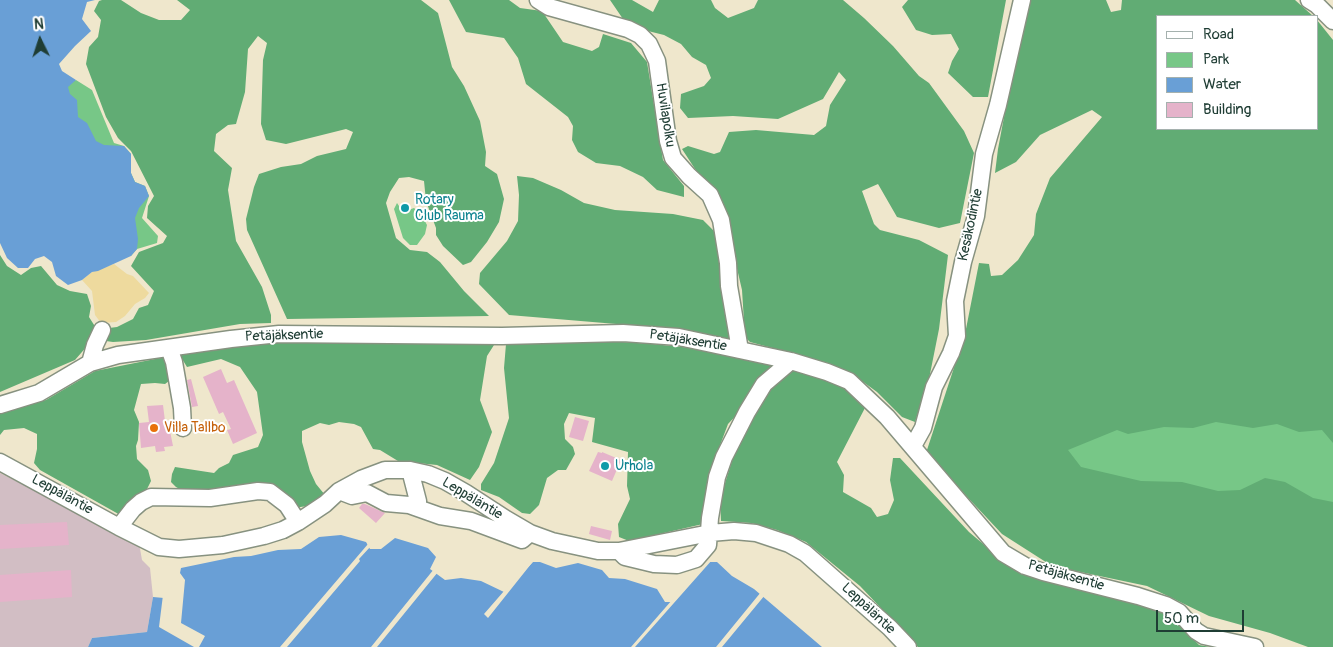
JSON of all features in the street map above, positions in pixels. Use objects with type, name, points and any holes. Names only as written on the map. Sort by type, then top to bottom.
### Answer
[{"type":"street","name":"Huvilapolku","points":[[538,0],[549,7],[628,29],[640,35],[649,44],[657,61],[668,141],[673,158],[710,195],[721,220],[728,263],[729,286],[740,350]]},
{"type":"street","name":"Kesäkodintie","points":[[913,446],[923,428],[934,387],[951,353],[957,336],[955,301],[963,262],[976,216],[984,154],[998,105],[1022,0]]},
{"type":"street","points":[[1309,0],[1317,5],[1333,21]]},
{"type":"street","points":[[90,363],[102,330]]},
{"type":"street","name":"Petäjäksentie","points":[[0,405],[39,393],[90,363],[118,355],[279,334],[502,336],[630,333],[679,337],[792,361],[849,381],[873,402],[913,446],[1004,553],[1025,566],[1042,572],[1166,605],[1179,612],[1196,631],[1204,636],[1255,647]]},
{"type":"street","points":[[169,348],[174,362],[182,408],[182,428]]},
{"type":"street","points":[[620,551],[625,557],[654,564],[677,565],[696,559],[708,545],[710,518],[717,477],[724,457],[764,384],[792,361]]},
{"type":"street","name":"Leppäläntie","points":[[0,462],[159,547],[179,549],[224,545],[264,536],[298,522],[325,504],[340,491],[361,479],[385,470],[410,470],[428,474],[466,492],[530,533],[552,542],[598,552],[620,551],[710,533],[756,533],[789,544],[805,553],[890,628],[907,647]]},
{"type":"street","points":[[410,470],[418,508]]},
{"type":"street","points":[[119,527],[133,509],[151,497],[210,498],[258,491],[270,492],[287,504],[298,522]]},
{"type":"street","points":[[340,491],[352,496],[367,493],[386,503],[410,505],[440,516],[471,521],[522,540],[530,533]]},
{"type":"shaded area","points":[[0,473],[139,543],[142,560],[150,568],[153,597],[147,632],[92,638],[88,647],[0,647]]},
{"type":"green space","points":[[121,0],[141,13],[159,20],[181,20],[190,10],[177,0],[421,0],[438,13],[452,67],[464,86],[480,121],[486,152],[485,166],[497,174],[504,199],[499,222],[487,242],[471,262],[463,265],[443,246],[436,235],[436,228],[426,201],[424,181],[409,177],[399,178],[390,192],[386,203],[396,238],[410,250],[427,252],[440,262],[464,291],[489,316],[287,319],[247,230],[246,219],[254,187],[259,174],[281,167],[301,164],[317,156],[346,149],[353,132],[346,129],[286,144],[266,140],[261,124],[263,60],[267,43],[258,36],[248,49],[245,92],[236,124],[228,125],[216,134],[214,151],[232,168],[228,190],[236,241],[262,287],[271,315],[271,323],[240,324],[146,340],[106,341],[106,332],[109,328],[117,327],[133,319],[139,308],[148,305],[154,291],[131,266],[139,252],[163,243],[167,236],[147,218],[148,206],[154,196],[131,151],[118,138],[106,117],[86,64],[89,47],[98,37],[101,20],[94,11],[99,1]]},
{"type":"green space","points":[[449,0],[509,0],[520,8],[542,11],[563,42],[592,51],[599,47],[603,34],[631,43],[647,62],[663,160],[684,186],[684,197],[657,190],[643,177],[620,166],[596,163],[578,152],[572,140],[573,126],[568,117],[526,84],[518,58],[504,38],[466,32]]},
{"type":"green space","points":[[610,0],[632,0],[653,12],[659,0],[711,0],[715,8],[728,18],[754,8],[758,0],[843,0],[893,46],[919,76],[929,83],[964,131],[974,153],[960,223],[939,228],[897,217],[878,184],[862,191],[874,224],[880,230],[919,240],[948,255],[939,329],[928,384],[915,422],[902,417],[877,392],[855,376],[828,363],[750,342],[745,337],[742,290],[725,210],[720,196],[697,172],[682,149],[688,146],[714,154],[720,152],[729,132],[756,130],[814,135],[826,126],[830,105],[846,80],[839,72],[823,99],[778,119],[733,116],[688,118],[680,108],[681,94],[704,86],[711,78],[706,65],[692,57],[681,44],[664,35],[636,28],[623,19]]},
{"type":"green space","points":[[908,0],[1006,0],[988,97],[973,97],[948,73],[959,49],[951,34],[932,35],[916,30],[902,7]]},
{"type":"green space","points":[[1026,0],[1106,0],[1111,12],[1121,10],[1122,0],[1295,0],[1312,15],[1156,15],[1156,130],[1318,130],[1318,21],[1333,40],[1333,443],[1322,430],[1299,432],[1277,424],[1253,428],[1216,422],[1193,428],[1164,427],[1128,434],[1117,430],[1068,450],[1081,467],[1141,481],[1182,482],[1218,491],[1240,490],[1265,478],[1285,482],[1313,498],[1333,502],[1333,647],[1308,647],[1270,633],[1209,616],[1147,586],[1052,566],[1002,534],[926,453],[965,334],[979,263],[989,264],[991,276],[1002,275],[1018,260],[1034,235],[1036,214],[1050,178],[1102,117],[1092,110],[1040,135],[1016,162],[995,173]]},
{"type":"green space","points":[[76,80],[92,90],[114,143],[124,146],[131,154],[131,173],[135,182],[145,186],[149,196],[142,218],[158,236],[157,243],[137,249],[131,256],[62,85]]},
{"type":"green space","points":[[517,176],[533,178],[561,190],[584,203],[615,210],[673,214],[703,220],[716,233],[721,283],[731,339],[676,329],[509,315],[479,284],[480,273],[507,241],[518,221],[519,195]]},
{"type":"green space","points":[[397,203],[403,212],[414,208],[421,214],[427,225],[425,234],[417,245],[410,245],[403,238],[394,209]]},
{"type":"green space","points":[[0,255],[7,266],[21,275],[31,268],[41,266],[57,285],[70,291],[87,294],[91,306],[89,317],[96,328],[88,345],[75,360],[0,392]]},
{"type":"green space","points":[[289,338],[494,345],[487,356],[480,400],[492,432],[479,467],[470,480],[437,465],[398,461],[380,450],[373,449],[361,427],[339,422],[329,425],[320,423],[302,431],[302,442],[310,471],[316,484],[325,495],[307,506],[294,508],[275,493],[187,493],[176,487],[171,482],[175,467],[214,473],[229,463],[233,455],[258,447],[263,435],[257,392],[240,367],[221,359],[187,367],[179,354]]},
{"type":"green space","points":[[591,340],[701,349],[779,364],[728,424],[716,456],[703,524],[629,541],[619,537],[618,524],[630,499],[627,486],[628,452],[592,442],[595,418],[569,413],[564,424],[565,439],[573,447],[575,454],[566,470],[558,470],[547,478],[539,505],[530,514],[522,513],[499,497],[481,490],[481,484],[494,463],[509,418],[504,368],[506,344]]},
{"type":"green space","points":[[1333,353],[1333,541],[1072,480],[1054,441]]},
{"type":"green space","points":[[166,358],[173,378],[165,384],[141,384],[134,410],[139,422],[136,446],[137,459],[148,470],[151,481],[146,491],[122,516],[40,470],[34,463],[37,449],[37,434],[24,428],[4,430],[0,435],[0,413],[20,404],[46,400],[95,371]]},
{"type":"green space","points":[[798,370],[848,388],[867,404],[837,462],[844,475],[843,492],[871,508],[877,517],[888,514],[894,500],[890,480],[893,458],[900,458],[969,532],[1001,559],[1157,609],[1174,619],[1199,645],[1210,647],[918,647],[860,586],[806,542],[777,530],[751,523],[721,521],[720,499],[737,445],[772,386],[790,371]]},
{"type":"sand","points":[[114,264],[127,274],[133,276],[149,293],[116,322],[101,323],[95,315],[92,291],[82,280],[92,272]]},
{"type":"water","points":[[0,0],[95,0],[87,2],[82,19],[91,31],[59,64],[62,71],[76,80],[68,87],[70,94],[77,100],[78,117],[87,123],[96,141],[104,145],[124,146],[131,154],[131,173],[135,182],[145,186],[149,196],[139,208],[135,218],[138,239],[137,249],[131,256],[92,272],[82,280],[68,285],[56,276],[52,262],[44,256],[35,259],[28,268],[18,268],[7,258],[0,243]]},
{"type":"water","points":[[341,535],[366,542],[370,549],[381,549],[395,538],[428,548],[436,557],[430,569],[445,580],[461,578],[481,581],[504,592],[533,562],[540,562],[556,568],[578,563],[602,570],[609,578],[625,579],[657,589],[665,602],[674,602],[708,562],[717,562],[732,576],[754,589],[822,647],[88,647],[92,638],[147,632],[153,597],[164,598],[185,580],[180,573],[181,568],[278,550],[301,549],[319,537]]},
{"type":"pier","points":[[368,544],[371,546],[359,559],[360,561],[287,647],[280,647]]},
{"type":"pier","points":[[535,559],[488,618],[484,614],[531,560]]},
{"type":"pier","points":[[712,560],[635,647],[631,647],[706,561]]},
{"type":"pier","points":[[434,569],[438,572],[377,647],[371,647]]},
{"type":"pier","points":[[181,579],[185,580],[181,623],[205,636],[199,647],[194,647],[159,627],[163,595]]},
{"type":"pier","points":[[761,592],[765,595],[722,647],[716,647]]},
{"type":"building","points":[[221,369],[227,383],[234,380],[257,433],[233,444],[227,430],[231,429],[223,412],[219,414],[203,377]]},
{"type":"building","points":[[191,379],[198,406],[192,407],[187,380]]},
{"type":"building","name":"Villa Tallbo","points":[[163,405],[165,421],[168,421],[173,446],[164,447],[165,451],[156,452],[155,446],[141,448],[139,423],[149,422],[147,406]]},
{"type":"building","points":[[575,417],[589,421],[583,441],[569,437]]},
{"type":"building","name":"Urhola","points":[[598,452],[621,460],[612,481],[589,471]]},
{"type":"building","points":[[362,504],[385,513],[376,523],[359,508]]},
{"type":"building","points":[[67,522],[69,545],[0,549],[0,525]]},
{"type":"building","points":[[591,526],[612,531],[610,540],[589,534]]},
{"type":"building","points":[[71,570],[72,597],[0,602],[0,575]]},
{"type":"place","name":"Rotary Club Rauma","points":[[405,208]]},
{"type":"place","name":"Villa Tallbo","points":[[154,428]]},
{"type":"place","name":"Urhola","points":[[605,466]]}]
